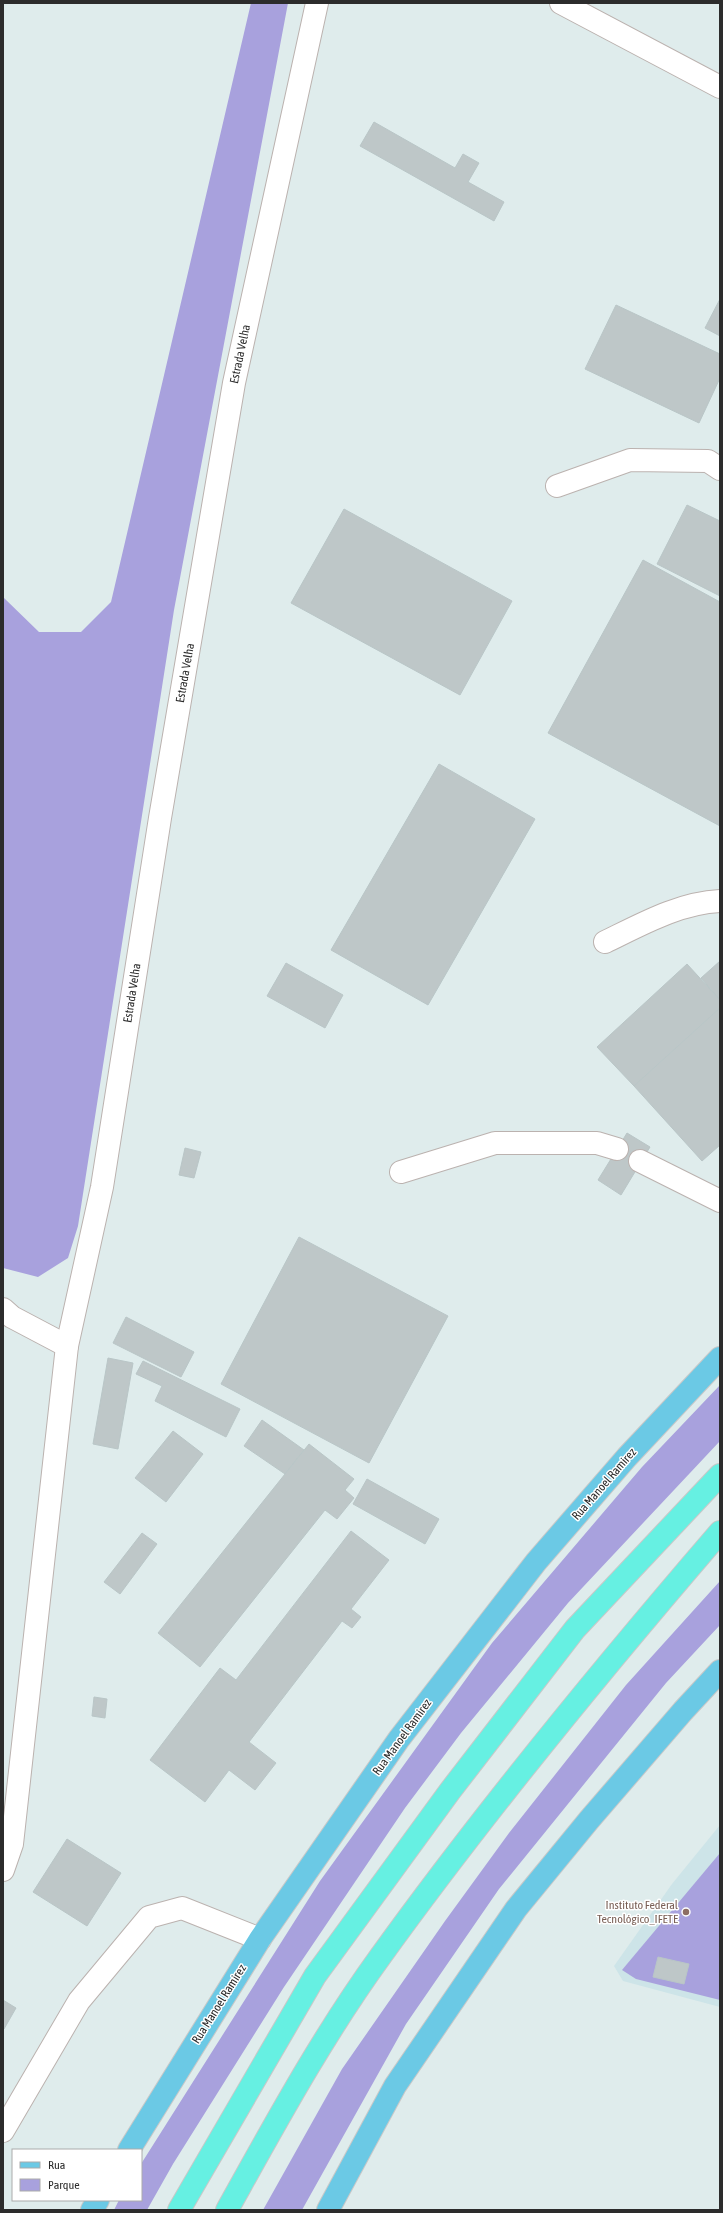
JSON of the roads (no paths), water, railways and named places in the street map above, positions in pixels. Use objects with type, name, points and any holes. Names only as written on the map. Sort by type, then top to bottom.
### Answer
[{"type":"highway","points":[[179,2210],[315,1976],[450,1791],[574,1630],[720,1475]]},
{"type":"highway","points":[[227,2210],[313,2058],[379,1958],[616,1653],[720,1532]]},
{"type":"main road","name":"Rua Manoel Ramirez","points":[[130,2149],[260,1939],[399,1740],[536,1562],[627,1456],[720,1358]]},
{"type":"main road","points":[[328,2210],[395,2086],[516,1908],[588,1820],[682,1710],[720,1671]]},
{"type":"main road","points":[[92,2210],[97,2201]]},
{"type":"street","name":"Estrada Velha","points":[[3,1870],[12,1844],[67,1346],[102,1187],[160,818],[234,383],[317,3]]},
{"type":"street","points":[[561,3],[720,87]]},
{"type":"street","points":[[557,486],[630,460],[708,461],[720,469]]},
{"type":"street","points":[[605,942],[660,916],[702,902],[720,901]]},
{"type":"street","points":[[402,1172],[495,1143],[597,1143],[617,1150]]},
{"type":"street","points":[[640,1161],[720,1201]]},
{"type":"street","points":[[3,1309],[12,1317],[67,1346]]},
{"type":"street","points":[[3,2130],[79,2001],[149,1917],[182,1908],[260,1939]]},
{"type":"place","name":"Instituto Federal Tecnológico_IFETE","points":[[686,1912]]}]
